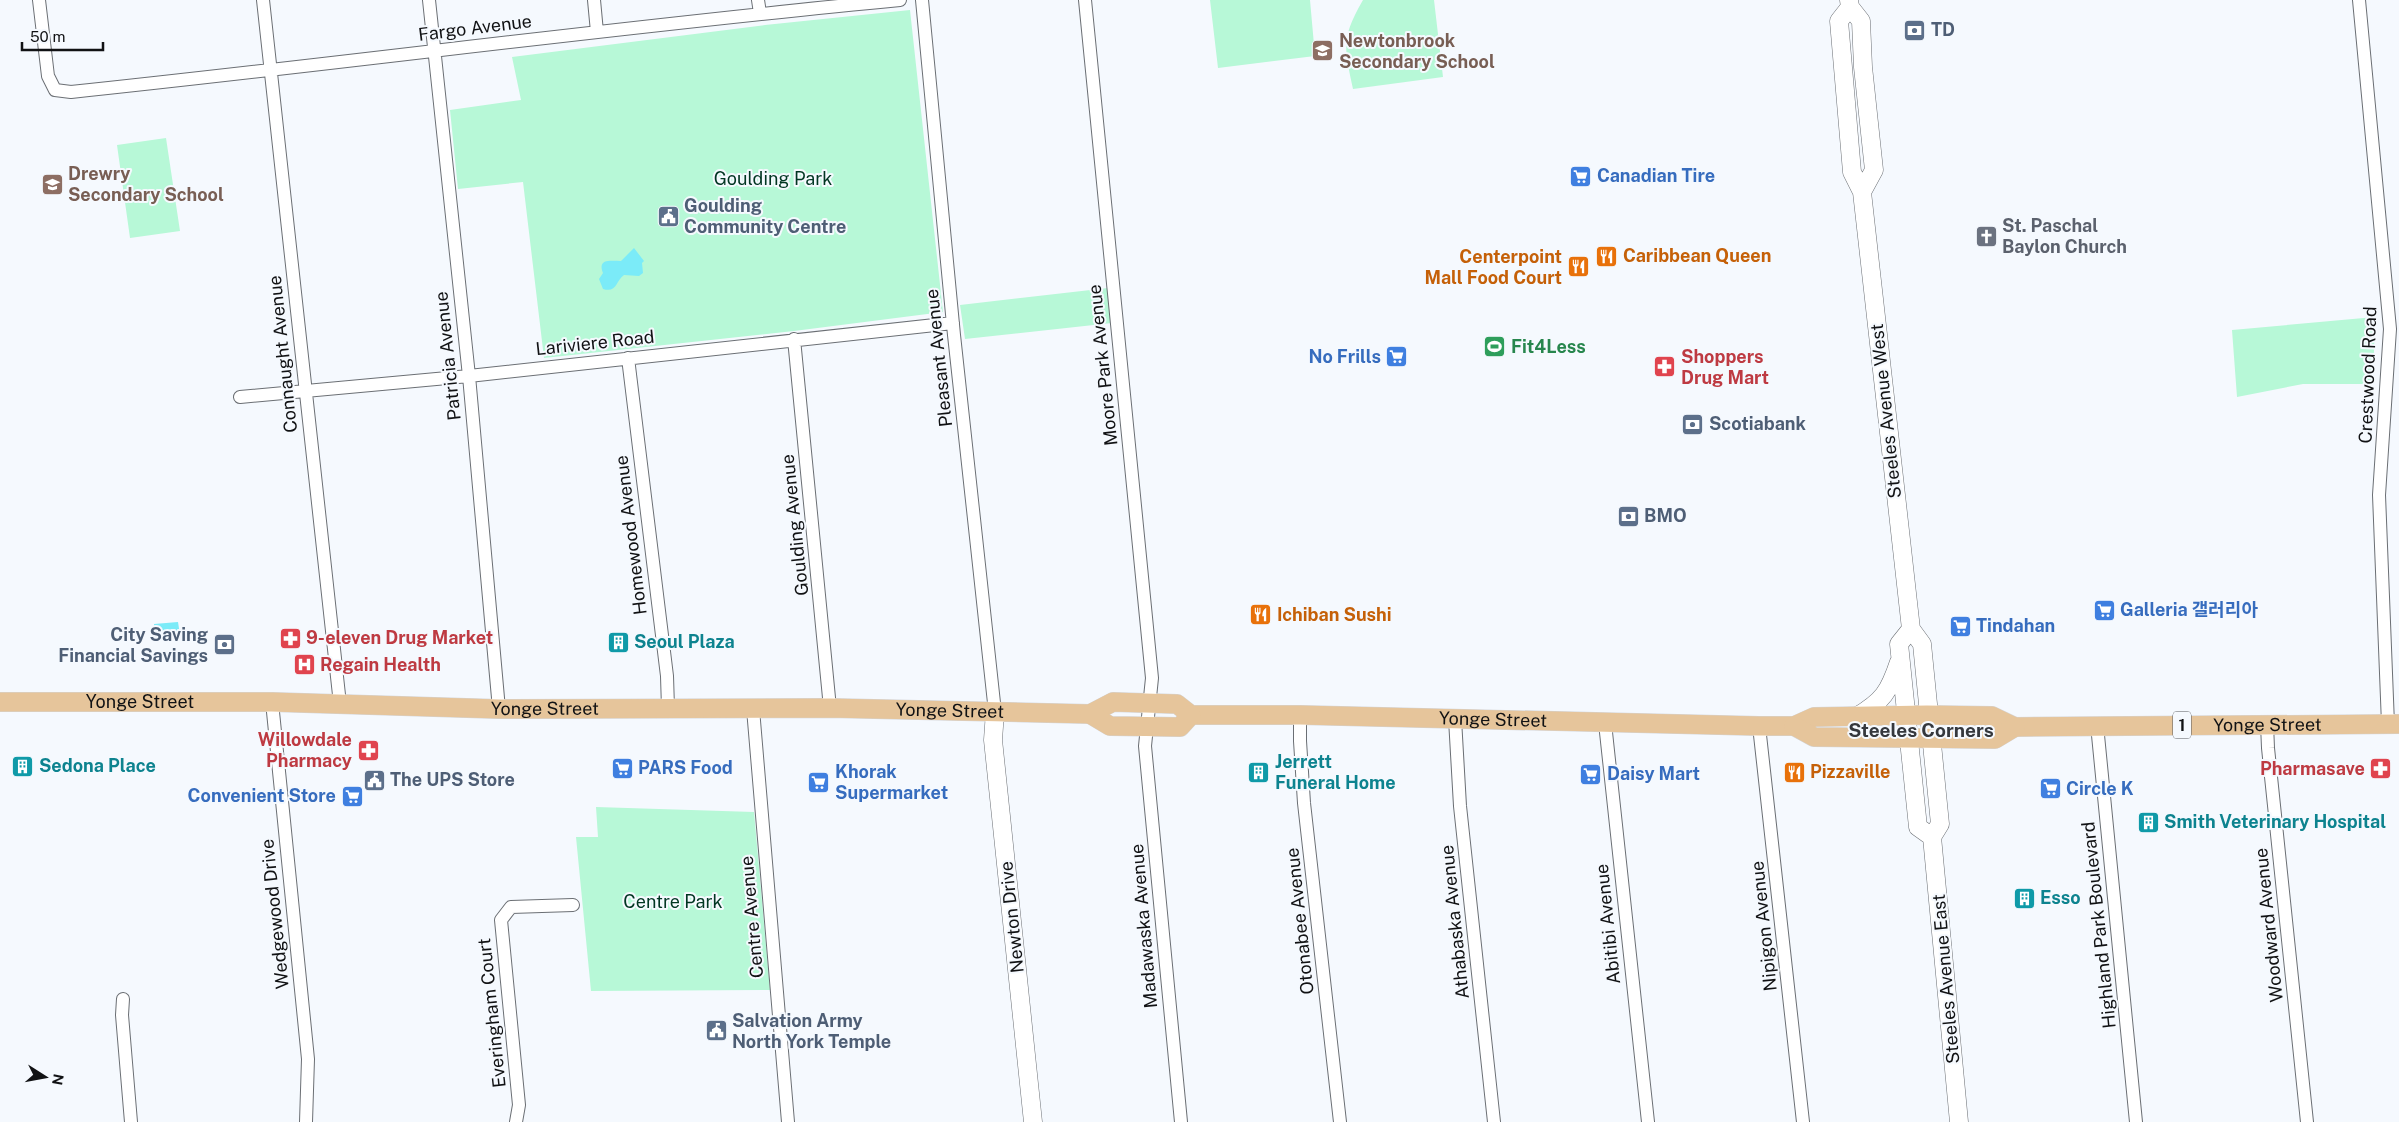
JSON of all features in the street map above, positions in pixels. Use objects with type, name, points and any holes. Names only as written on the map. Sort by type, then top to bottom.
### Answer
[{"type":"main road","name":"Steeles Avenue West","points":[[1862,192],[1874,170],[1864,81],[1861,21],[1850,4],[1839,21],[1852,172],[1862,192],[1911,629],[1922,644],[1930,737]]},
{"type":"main road","points":[[1844,84],[1864,81]]},
{"type":"main road","points":[[1911,629],[1899,644],[1900,657],[1910,737],[1918,827],[1932,837]]},
{"type":"main road","points":[[1856,717],[1883,699],[1891,686],[1900,657]]},
{"type":"main road","name":"Yonge Street","points":[[0,702],[272,702],[499,709],[830,708],[1090,714],[1113,702],[1178,704],[1191,715],[1300,715],[1759,726],[1794,726],[1814,717],[1928,715],[1992,716],[2015,727],[2394,724]]},
{"type":"main road","name":"Newton Drive","points":[[995,712],[994,749],[1032,1122]]},
{"type":"main road","name":"Yonge Street","points":[[1090,714],[1110,726],[1146,727],[1180,727],[1191,715]]},
{"type":"main road","name":"Yonge Street","points":[[1794,726],[1814,737],[1996,739],[2015,727]]},
{"type":"main road","name":"Steeles Avenue East","points":[[1930,737],[1940,824],[1932,837],[1960,1122]]},
{"type":"street","name":"Fargo Avenue","points":[[40,0],[48,76],[55,90],[72,92],[271,71],[434,50],[760,13],[900,0]]},
{"type":"street","name":"Connaught Avenue","points":[[263,0],[340,704]]},
{"type":"street","name":"Patricia Avenue","points":[[429,0],[469,376],[499,709]]},
{"type":"street","points":[[594,0],[597,32]]},
{"type":"street","points":[[758,0],[760,13]]},
{"type":"street","name":"Pleasant Avenue","points":[[922,0],[953,323],[995,712]]},
{"type":"street","name":"Moore Park Avenue","points":[[1085,0],[1152,678],[1146,727]]},
{"type":"street","name":"Crestwood Road","points":[[2359,0],[2395,328],[2379,495],[2394,724]]},
{"type":"street","name":"Lariviere Road","points":[[240,397],[469,376],[953,323]]},
{"type":"street","name":"Goulding Avenue","points":[[794,339],[828,670],[830,708]]},
{"type":"street","name":"Homewood Avenue","points":[[628,358],[667,676],[668,708]]},
{"type":"street","name":"Wedgewood Drive","points":[[272,702],[308,1059],[306,1122]]},
{"type":"street","name":"Centre Avenue","points":[[753,709],[788,1122]]},
{"type":"street","name":"Otonabee Avenue","points":[[1300,715],[1304,802],[1340,1122]]},
{"type":"street","name":"Athabaska Avenue","points":[[1455,719],[1460,806],[1494,1122]]},
{"type":"street","name":"Abitibi Avenue","points":[[1605,723],[1648,1122]]},
{"type":"street","name":"Woodward Avenue","points":[[2268,724],[2268,748],[2307,1122]]},
{"type":"street","name":"Highland Park Boulevard","points":[[2097,725],[2136,1122]]},
{"type":"street","name":"Nipigon Avenue","points":[[1759,726],[1803,1122]]},
{"type":"street","name":"Madawaska Avenue","points":[[1146,727],[1145,746],[1180,1122]]},
{"type":"street","name":"Everingham Court","points":[[516,1122],[519,1104],[500,920],[511,907],[573,905]]},
{"type":"street","points":[[123,999],[122,1015],[131,1122]]},
{"type":"green space","points":[[1210,0],[1310,0],[1315,56],[1218,68]]},
{"type":"green space","points":[[1363,0],[1434,0],[1443,77],[1353,89],[1346,43],[1351,24]]},
{"type":"green space","name":"Goulding Park","points":[[910,10],[943,312],[794,331],[544,358],[523,182],[458,189],[450,110],[521,100],[512,57],[765,25]]},
{"type":"green space","points":[[166,138],[180,231],[130,238],[117,145]]},
{"type":"green space","points":[[1108,288],[1112,323],[965,339],[960,305]]},
{"type":"green space","points":[[2375,317],[2373,384],[2303,384],[2237,397],[2232,330]]},
{"type":"green space","name":"Centre Park","points":[[596,807],[754,812],[770,990],[591,991],[576,837],[598,837]]},
{"type":"water","points":[[634,248],[644,261],[642,263],[643,273],[639,276],[624,275],[613,288],[603,289],[599,279],[603,273],[603,263],[606,261],[621,261]]},
{"type":"water","points":[[178,622],[180,635],[155,637],[154,624]]},
{"type":"place","name":"TD","points":[[1915,30]]},
{"type":"place","name":"Newtonbrook Secondary School","points":[[1323,51]]},
{"type":"place","name":"Canadian Tire","points":[[1581,176]]},
{"type":"place","name":"Drewry Secondary School","points":[[52,184]]},
{"type":"place","name":"Goulding Community Centre","points":[[668,216]]},
{"type":"place","name":"St. Paschal Baylon Church","points":[[1986,236]]},
{"type":"place","name":"Caribbean Queen","points":[[1607,256]]},
{"type":"place","name":"Centerpoint Mall Food Court","points":[[1578,267]]},
{"type":"place","name":"Fit4Less","points":[[1495,347]]},
{"type":"place","name":"No Frills","points":[[1397,357]]},
{"type":"place","name":"Shoppers Drug Mart","points":[[1665,367]]},
{"type":"place","name":"Scotiabank","points":[[1693,424]]},
{"type":"place","name":"BMO","points":[[1628,516]]},
{"type":"place","name":"Galleria 갤러리아","points":[[2104,610]]},
{"type":"place","name":"Ichiban Sushi","points":[[1261,615]]},
{"type":"place","name":"Tindahan","points":[[1960,626]]},
{"type":"place","name":"9-eleven Drug Market","points":[[290,638]]},
{"type":"place","name":"Seoul Plaza","points":[[618,642]]},
{"type":"place","name":"City Saving Financial Savings","points":[[224,645]]},
{"type":"place","name":"Regain Health","points":[[304,665]]},
{"type":"place","name":"Willowdale Pharmacy","points":[[368,750]]},
{"type":"place","name":"Sedona Place","points":[[23,766]]},
{"type":"place","name":"PARS Food","points":[[622,768]]},
{"type":"place","name":"Pharmasave","points":[[2381,769]]},
{"type":"place","name":"Jerrett Funeral Home","points":[[1259,772]]},
{"type":"place","name":"Pizzaville","points":[[1794,772]]},
{"type":"place","name":"Daisy Mart","points":[[1591,774]]},
{"type":"place","name":"The UPS Store","points":[[374,780]]},
{"type":"place","name":"Khorak Supermarket","points":[[819,782]]},
{"type":"place","name":"Circle K","points":[[2050,789]]},
{"type":"place","name":"Convenient Store","points":[[352,796]]},
{"type":"place","name":"Smith Veterinary Hospital","points":[[2148,822]]},
{"type":"place","name":"Esso","points":[[2024,898]]},
{"type":"place","name":"Salvation Army North York Temple","points":[[716,1031]]},
{"type":"district","name":"Steeles Corners","points":[[1921,730]]}]
